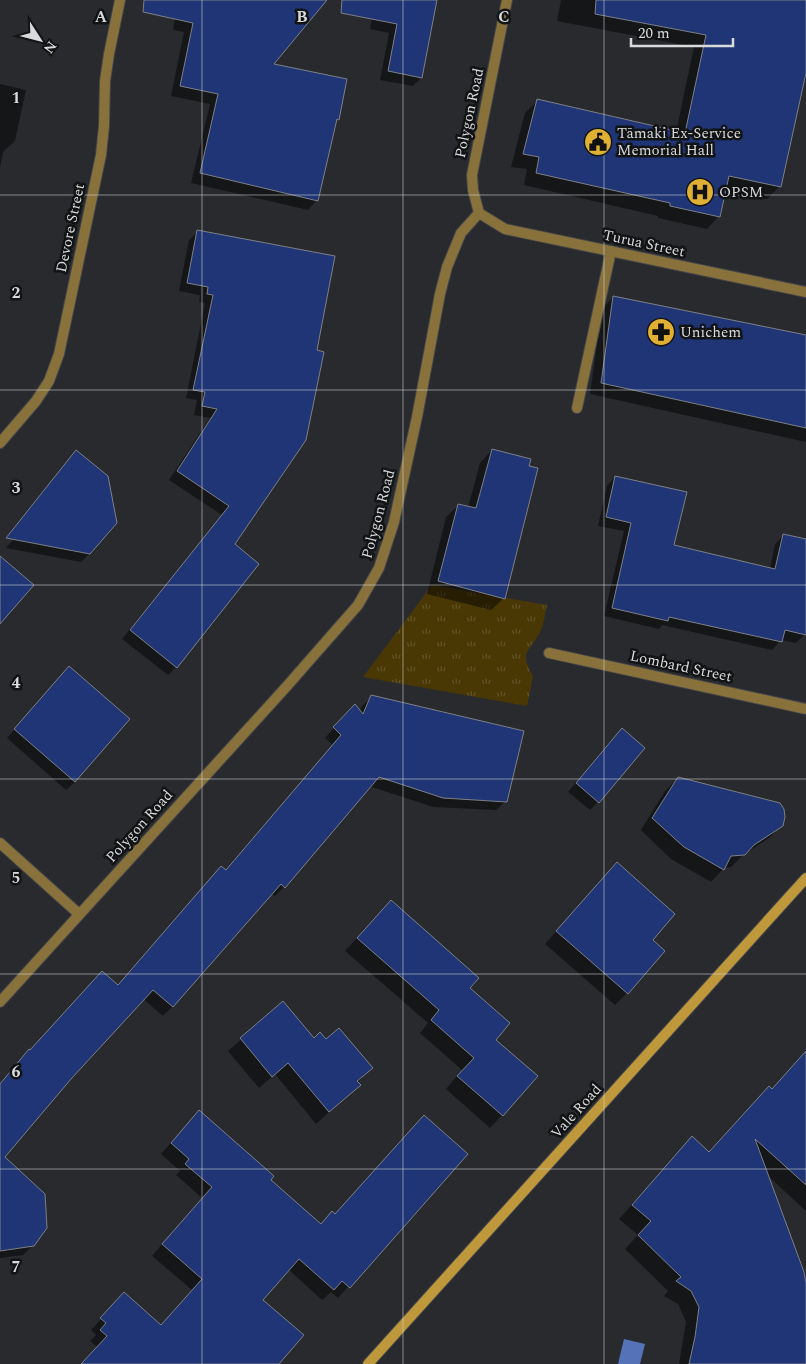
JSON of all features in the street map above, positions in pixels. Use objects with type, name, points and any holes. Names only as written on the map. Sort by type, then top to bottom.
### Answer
[{"type":"main road","name":"Vale Road","points":[[368,1364],[806,878]]},
{"type":"street","name":"Devore Street","points":[[0,443],[18,423],[49,381],[60,354],[101,155],[105,81],[120,0]]},
{"type":"street","name":"Polygon Road","points":[[0,1002],[287,686],[358,605],[373,581],[394,522],[447,267],[461,233],[479,213],[474,196],[472,175],[508,0]]},
{"type":"street","name":"Turua Street","points":[[479,213],[505,228],[806,292]]},
{"type":"street","points":[[577,408],[611,251]]},
{"type":"street","name":"Lombard Street","points":[[549,653],[806,708]]},
{"type":"street","points":[[0,843],[79,914]]},
{"type":"green space","points":[[432,585],[547,605],[541,629],[526,656],[526,661],[533,676],[527,706],[363,677]]},
{"type":"water","points":[[624,1339],[645,1344],[640,1364],[618,1364]]},
{"type":"building","points":[[144,0],[327,0],[274,64],[347,79],[339,120],[337,119],[318,201],[200,173],[218,94],[180,86],[193,23],[143,12]]},
{"type":"building","points":[[342,0],[437,0],[422,78],[388,71],[397,24],[341,13]]},
{"type":"building","points":[[596,0],[806,0],[806,73],[781,187],[729,176],[720,217],[670,206],[670,203],[536,173],[539,157],[523,154],[537,99],[685,133],[706,35],[595,14]]},
{"type":"building","points":[[197,230],[335,256],[317,350],[324,352],[306,440],[235,544],[259,564],[177,668],[130,630],[229,506],[177,471],[217,409],[202,406],[205,392],[193,390],[213,295],[207,294],[208,287],[187,283]]},
{"type":"building","points":[[613,296],[806,335],[806,428],[601,383]]},
{"type":"building","points":[[492,449],[531,459],[529,466],[538,468],[505,599],[438,581],[458,504],[476,508]]},
{"type":"building","points":[[76,450],[108,476],[117,523],[90,554],[6,538]]},
{"type":"building","points":[[615,476],[687,492],[674,545],[775,569],[783,534],[806,539],[806,635],[785,630],[782,642],[669,617],[668,621],[612,608],[631,523],[606,517]]},
{"type":"building","points":[[0,556],[34,585],[0,624]]},
{"type":"building","points":[[69,666],[130,719],[75,782],[14,729]]},
{"type":"building","points":[[371,695],[524,731],[507,802],[443,798],[379,777],[285,888],[281,884],[173,1007],[153,990],[71,1079],[5,1157],[45,1194],[47,1228],[34,1246],[0,1251],[0,1084],[29,1049],[102,971],[118,985],[221,866],[226,870],[341,735],[333,727],[355,704],[363,714]]},
{"type":"building","points":[[622,728],[645,748],[599,803],[576,783]]},
{"type":"building","points":[[678,777],[780,803],[784,809],[783,826],[754,845],[745,855],[731,856],[724,870],[684,847],[652,818]]},
{"type":"building","points":[[617,862],[675,914],[653,940],[665,951],[628,994],[556,931]]},
{"type":"building","points":[[391,900],[479,978],[470,988],[510,1023],[496,1040],[538,1076],[503,1116],[457,1076],[474,1058],[431,1020],[439,1010],[357,938]]},
{"type":"building","points":[[283,1001],[314,1038],[320,1032],[326,1039],[339,1028],[373,1068],[357,1081],[361,1085],[329,1112],[288,1063],[272,1077],[240,1038]]},
{"type":"building","points":[[806,1051],[806,1185],[755,1139],[804,1272],[806,1283],[806,1364],[689,1364],[699,1307],[691,1291],[676,1281],[681,1277],[638,1235],[651,1221],[632,1205],[692,1136],[709,1152],[769,1086],[772,1089]]},
{"type":"building","points":[[199,1110],[274,1176],[271,1180],[321,1224],[332,1211],[335,1214],[424,1115],[468,1154],[350,1288],[342,1281],[334,1290],[299,1259],[263,1300],[304,1335],[279,1364],[81,1364],[107,1336],[100,1330],[106,1323],[100,1318],[124,1292],[161,1325],[202,1279],[162,1244],[212,1187],[185,1164],[189,1159],[171,1143]]},
{"type":"place","name":"Tāmaki Ex-Service Memorial Hall","points":[[598,142]]},
{"type":"place","name":"OPSM","points":[[700,192]]},
{"type":"place","name":"Unichem","points":[[661,332]]}]
